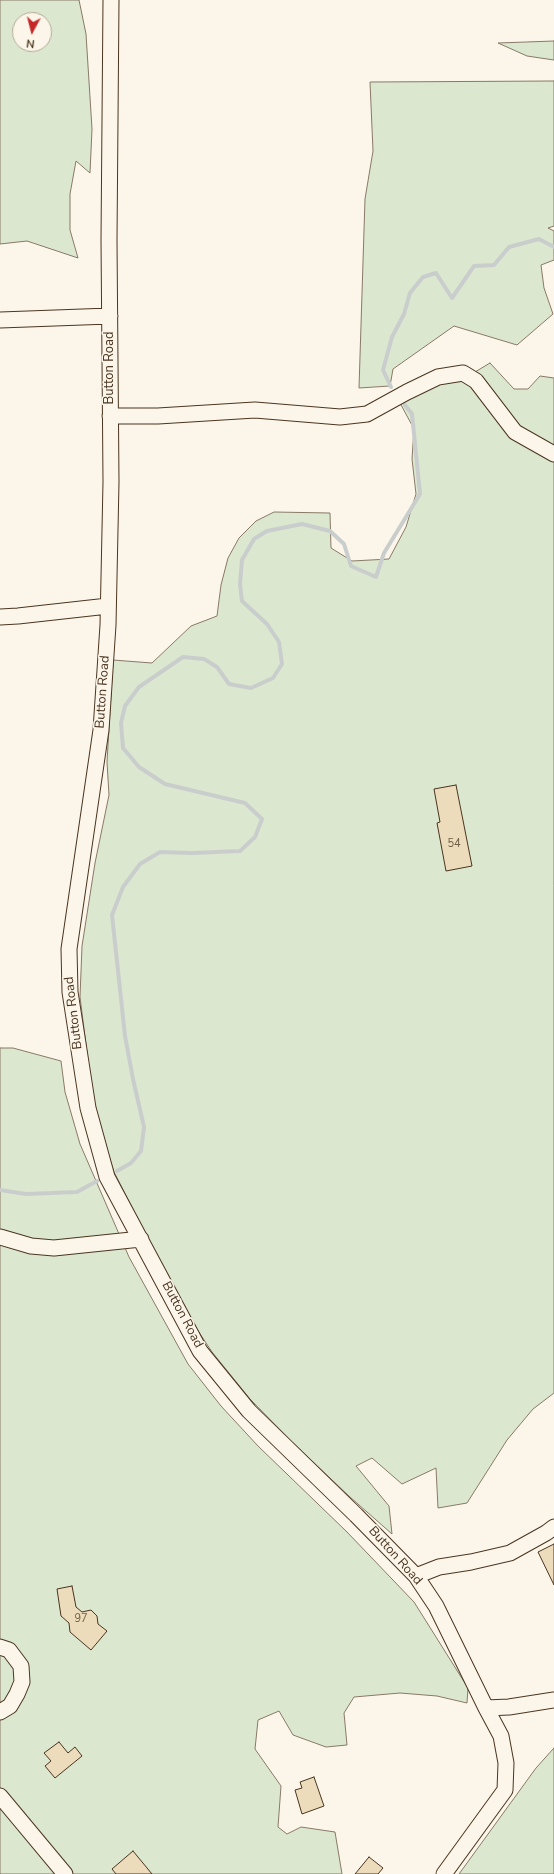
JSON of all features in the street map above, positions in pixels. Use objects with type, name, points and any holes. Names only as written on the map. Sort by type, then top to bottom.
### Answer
[{"type":"street","name":"Button Road","points":[[111,0],[108,606],[101,730],[69,949],[70,992],[88,1108],[107,1177],[200,1351],[249,1411],[356,1515],[416,1576],[436,1606],[501,1736],[506,1763],[505,1790],[444,1874]]},
{"type":"street","points":[[0,320],[110,316]]},
{"type":"street","points":[[110,416],[158,416],[255,410],[340,417],[367,414],[438,377],[463,373],[476,381],[515,432],[554,454]]},
{"type":"street","points":[[0,617],[108,606]]},
{"type":"street","points":[[0,1237],[31,1246],[54,1248],[141,1239]]},
{"type":"street","points":[[416,1576],[440,1567],[510,1553],[554,1527]]},
{"type":"street","points":[[0,1647],[9,1650],[21,1666],[22,1682],[10,1706],[0,1712]]},
{"type":"street","points":[[486,1708],[509,1707],[554,1700]]},
{"type":"street","points":[[0,1796],[65,1874]]},
{"type":"green space","points":[[0,0],[79,0],[86,34],[92,129],[90,173],[76,161],[70,194],[70,230],[78,258],[27,241],[0,244]]},
{"type":"green space","points":[[554,41],[554,60],[527,56],[498,43]]},
{"type":"green space","points":[[554,81],[554,226],[548,228],[554,231],[554,260],[541,265],[544,288],[553,314],[517,345],[454,326],[393,369],[390,386],[359,388],[365,199],[373,151],[370,82]]},
{"type":"green space","points":[[490,363],[514,389],[528,389],[540,376],[554,378],[554,1393],[533,1409],[507,1440],[467,1503],[438,1508],[436,1468],[402,1484],[372,1458],[356,1466],[389,1506],[392,1534],[350,1497],[292,1442],[250,1399],[212,1352],[185,1311],[114,1172],[94,1109],[80,997],[82,946],[95,863],[109,795],[107,762],[113,660],[152,663],[191,626],[217,616],[221,585],[228,558],[239,538],[256,521],[274,512],[330,513],[331,548],[352,561],[389,559],[406,527],[416,494],[412,459],[414,429],[400,403],[403,393],[470,375]]},
{"type":"green space","points":[[0,1048],[13,1048],[61,1061],[65,1092],[80,1144],[129,1257],[188,1364],[221,1406],[258,1446],[347,1532],[414,1602],[468,1688],[467,1703],[437,1696],[400,1693],[354,1697],[344,1713],[347,1745],[326,1747],[293,1735],[279,1711],[258,1720],[255,1749],[281,1786],[278,1827],[287,1834],[301,1827],[335,1832],[342,1874],[0,1874]]},
{"type":"green space","points":[[554,1748],[554,1874],[459,1874],[536,1768]]},
{"type":"building","points":[[456,785],[472,866],[446,871],[437,823],[440,822],[434,789]]},
{"type":"building","points":[[554,1544],[554,1585],[538,1552]]},
{"type":"building","points":[[72,1586],[76,1607],[82,1612],[91,1610],[97,1616],[98,1624],[107,1631],[91,1650],[70,1632],[69,1623],[61,1616],[57,1589]]},
{"type":"building","points":[[59,1742],[68,1753],[75,1747],[82,1756],[55,1778],[45,1766],[51,1761],[44,1753]]},
{"type":"building","points":[[314,1777],[324,1806],[302,1814],[295,1790],[302,1788],[300,1782]]},
{"type":"building","points":[[133,1851],[152,1874],[116,1874],[112,1869]]},
{"type":"building","points":[[369,1857],[383,1868],[378,1874],[355,1874]]},
{"type":"waterway","points":[[391,387],[383,370],[392,337],[404,314],[410,293],[423,277],[436,273],[452,298],[474,266],[494,265],[509,247],[539,239],[554,247]]},
{"type":"waterway","points":[[117,1171],[131,1163],[141,1151],[144,1127],[125,1036],[112,915],[123,887],[140,864],[160,852],[192,853],[240,851],[255,837],[262,819],[245,803],[165,784],[139,767],[123,748],[121,723],[125,706],[139,687],[183,657],[204,659],[217,667],[229,684],[251,688],[273,678],[282,664],[279,642],[267,624],[242,601],[240,584],[242,560],[254,539],[267,531],[302,524],[330,531],[344,544],[351,566],[376,577],[384,553],[420,494],[412,414],[405,405]]},
{"type":"waterway","points":[[0,1190],[26,1194],[77,1192],[97,1181]]}]
